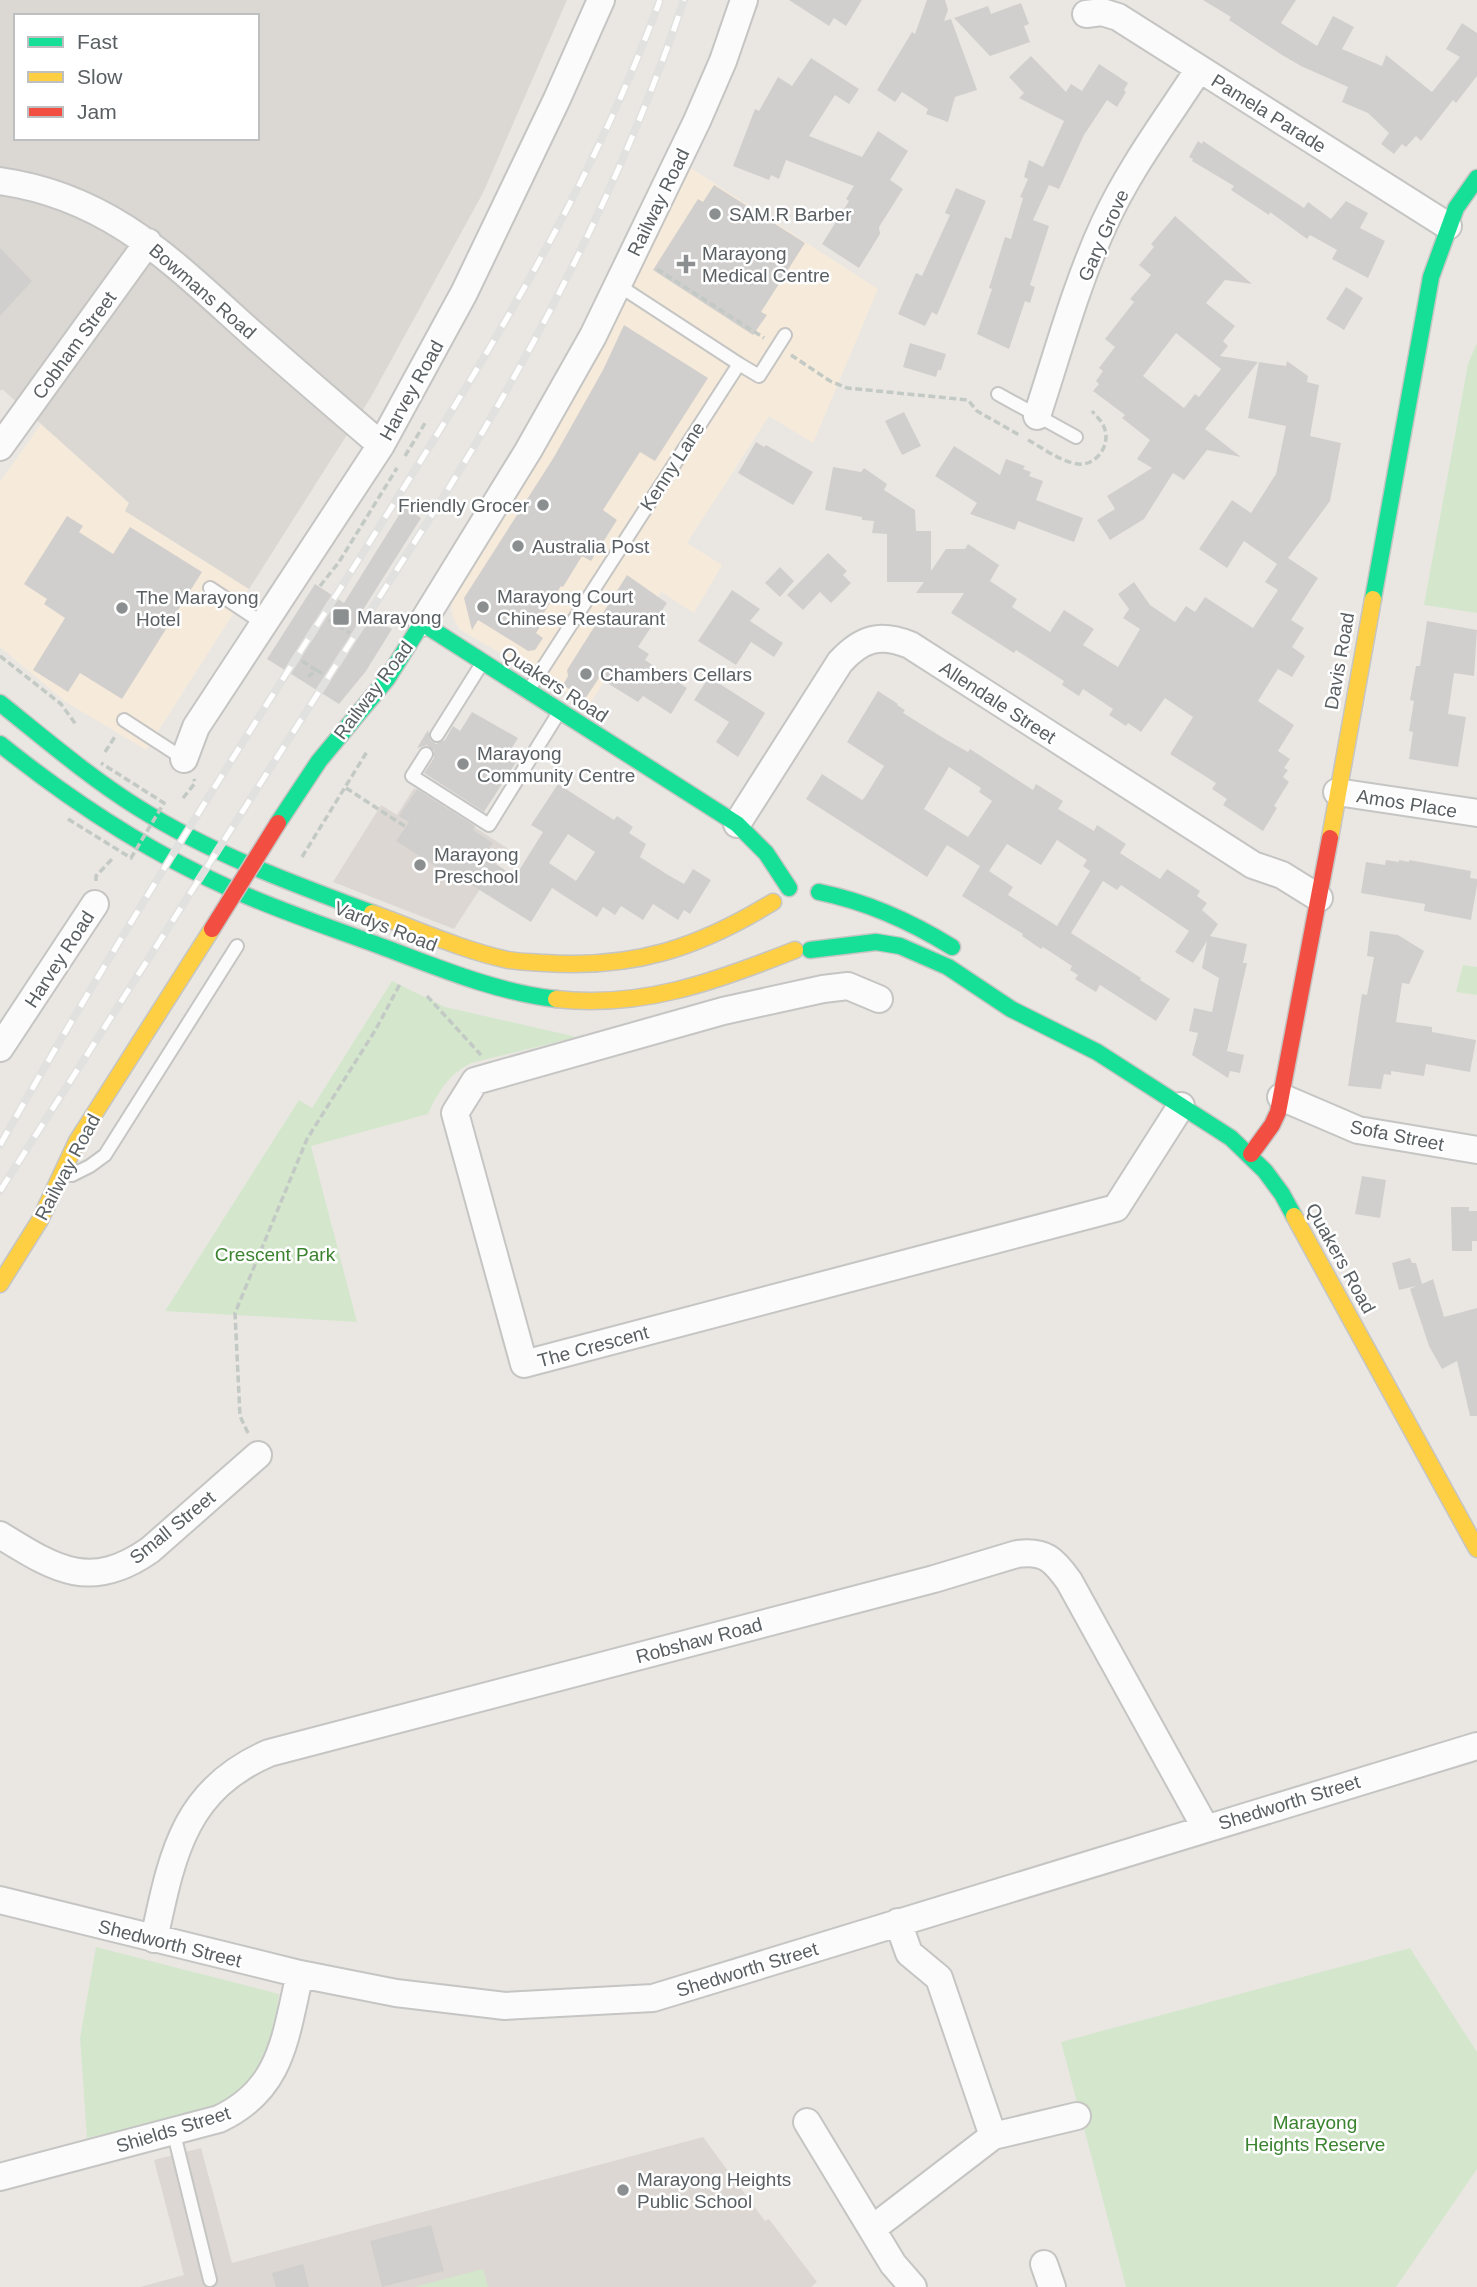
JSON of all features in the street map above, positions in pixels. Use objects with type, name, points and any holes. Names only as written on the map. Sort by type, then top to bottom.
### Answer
[{"type":"main road","name":"Davis Road","points":[[1251,1154],[1272,1125],[1281,1097],[1425,301],[1448,226],[1477,178]]},
{"type":"main road","name":"Quakers Road","points":[[422,623],[737,824],[762,847],[789,888]]},
{"type":"main road","name":"Railway Road","points":[[0,1284],[40,1220],[77,1141],[278,823],[319,761],[387,678],[422,623]]},
{"type":"main road","name":"Vardys Road","points":[[0,703],[85,772],[139,808],[205,845],[279,878],[440,938],[509,960],[576,965],[637,960],[702,940],[735,925],[773,902],[789,888]]},
{"type":"main road","name":"Vardys Road","points":[[0,744],[64,792],[190,870],[266,904],[478,983],[543,999],[608,1002],[666,994],[719,980],[802,950]]},
{"type":"main road","points":[[789,888],[810,887],[819,892],[861,901],[937,937],[969,958]]},
{"type":"main road","points":[[819,892],[832,908]]},
{"type":"main road","points":[[769,922],[773,902]]},
{"type":"main road","points":[[777,940],[802,950],[819,946],[832,929]]},
{"type":"main road","name":"Quakers Road","points":[[802,950],[876,942],[900,946],[937,961],[1012,1009],[1097,1052],[1231,1138],[1251,1154],[1282,1194],[1477,1549]]},
{"type":"main road","name":"Quakers Road","points":[[1034,1001],[1097,1052]]},
{"type":"street","name":"Harvey Road","points":[[184,759],[195,727],[381,445],[464,293],[601,0]]},
{"type":"street","name":"Railway Road","points":[[422,623],[528,451],[593,336],[697,121],[723,61],[744,0]]},
{"type":"street","name":"Pamela Parade","points":[[1086,14],[1102,12],[1118,17],[1448,226]]},
{"type":"street","name":"Gary Grove","points":[[1037,416],[1084,270],[1105,222],[1129,177],[1199,69]]},
{"type":"street","name":"Bowmans Road","points":[[0,181],[56,193],[90,207],[148,242],[381,445]]},
{"type":"street","name":"Cobham Street","points":[[0,447],[148,242]]},
{"type":"street","name":"Allendale Street","points":[[737,824],[841,662],[853,648],[872,640],[891,637],[909,645],[1253,865],[1282,875],[1319,898]]},
{"type":"street","name":"Amos Place","points":[[1338,792],[1477,813]]},
{"type":"street","name":"Harvey Road","points":[[0,1048],[95,904]]},
{"type":"street","name":"The Crescent","points":[[879,999],[848,986],[823,989],[723,1011],[475,1081],[455,1113],[524,1364],[1116,1208],[1181,1105]]},
{"type":"street","name":"Sofa Street","points":[[1281,1097],[1358,1130],[1477,1150]]},
{"type":"street","name":"Small Street","points":[[0,1535],[41,1561],[62,1570],[78,1573],[101,1572],[119,1567],[150,1550],[258,1455]]},
{"type":"street","name":"Robshaw Road","points":[[154,1939],[170,1868],[186,1827],[210,1794],[247,1763],[269,1753],[1031,1552],[1046,1556],[1059,1567],[1069,1581],[1205,1828]]},
{"type":"street","name":"Shedworth Street","points":[[0,1900],[300,1974],[396,1993],[505,2006],[653,1998],[1477,1746]]},
{"type":"street","points":[[898,1922],[909,1953],[939,1978],[993,2136]]},
{"type":"street","name":"Shields Street","points":[[0,2176],[219,2119],[243,2107],[257,2095],[280,2054],[300,1974]]},
{"type":"street","points":[[872,2228],[993,2136],[1077,2116]]},
{"type":"street","points":[[807,2122],[893,2263],[913,2287]]},
{"type":"lane","points":[[618,285],[759,376],[785,335]]},
{"type":"lane","name":"Kenny Lane","points":[[527,691],[739,364]]},
{"type":"lane","points":[[998,394],[1076,437]]},
{"type":"lane","points":[[210,588],[264,624]]},
{"type":"lane","points":[[437,735],[483,662]]},
{"type":"lane","points":[[426,754],[412,776],[489,825],[559,712]]},
{"type":"lane","points":[[125,720],[184,759]]},
{"type":"lane","points":[[54,1192],[75,1172],[90,1167],[105,1155],[237,946]]},
{"type":"lane","points":[[173,2130],[210,2280]]},
{"type":"path","points":[[657,269],[830,381],[847,388],[968,400]]},
{"type":"path","points":[[320,586],[339,562],[425,423]]},
{"type":"path","points":[[329,620],[350,634]]},
{"type":"path","points":[[336,632],[340,627]]},
{"type":"path","points":[[0,656],[61,704],[77,726]]},
{"type":"path","points":[[302,661],[324,674]]},
{"type":"path","points":[[308,677],[316,670]]},
{"type":"path","points":[[68,819],[131,858],[164,803],[101,763],[100,760],[125,720]]},
{"type":"path","points":[[345,788],[406,827]]},
{"type":"path","points":[[95,904],[96,876],[115,856]]},
{"type":"path","points":[[258,1455],[240,1416],[235,1313],[307,1139],[376,1029],[400,984]]},
{"type":"shaded area","points":[[0,0],[567,0],[483,193],[371,397],[249,589],[125,511],[129,503],[2,389],[0,391]]},
{"type":"shaded area","points":[[689,167],[878,289],[813,443],[769,416],[687,543],[722,565],[694,613],[661,592],[589,705],[459,629],[451,605],[454,592],[530,471],[618,316]]},
{"type":"shaded area","points":[[41,424],[129,503],[125,511],[249,589],[146,750],[66,702],[0,647],[0,482]]},
{"type":"shaded area","name":"Marayong Preschool","points":[[414,788],[507,848],[454,929],[333,882],[381,805],[397,815]]},
{"type":"shaded area","name":"Marayong Heights Public School","points":[[703,2137],[765,2221],[769,2219],[817,2282],[811,2287],[140,2287],[184,2275],[154,2160],[201,2148],[232,2263]]},
{"type":"green space","points":[[1477,343],[1477,613],[1424,605],[1468,364]]},
{"type":"green space","points":[[1463,965],[1477,967],[1477,995],[1456,992]]},
{"type":"green space","name":"Crescent Park","points":[[392,981],[445,1007],[577,1037],[471,1063],[445,1084],[428,1114],[311,1146],[357,1322],[165,1311],[299,1100],[312,1108]]},
{"type":"green space","points":[[96,1947],[279,1994],[271,2049],[263,2070],[224,2106],[87,2138],[80,2038]]},
{"type":"green space","name":"Marayong Heights Reserve","points":[[1410,1948],[1477,2052],[1477,2169],[1396,2287],[1126,2287],[1061,2042]]},
{"type":"green space","points":[[483,2269],[488,2287],[414,2287]]},
{"type":"building","points":[[789,0],[862,0],[846,26],[834,18],[829,26]]},
{"type":"building","points":[[927,0],[945,0],[948,10],[944,21],[951,19],[977,90],[955,97],[948,122],[926,114],[928,109],[902,92],[895,102],[877,90],[912,32],[915,34]]},
{"type":"building","points":[[1203,0],[1296,0],[1281,23],[1317,46],[1333,16],[1354,27],[1342,49],[1382,66],[1386,55],[1432,92],[1460,57],[1446,49],[1462,23],[1477,33],[1477,76],[1456,103],[1453,100],[1421,141],[1416,136],[1406,147],[1402,144],[1394,154],[1381,144],[1389,133],[1368,113],[1342,102],[1348,87],[1282,55]]},
{"type":"building","points":[[1021,3],[1029,24],[1024,26],[1030,42],[990,56],[954,18],[988,6],[991,14]]},
{"type":"building","points":[[1031,56],[1066,92],[1071,84],[1082,91],[1099,64],[1128,83],[1117,107],[1107,100],[1084,135],[1059,189],[1049,185],[1033,220],[1049,226],[1030,285],[1035,287],[1030,303],[1025,301],[1009,349],[977,334],[1005,237],[1011,239],[1023,198],[1020,197],[1028,179],[1024,177],[1029,160],[1043,167],[1064,121],[1019,98],[1024,93],[1009,77]]},
{"type":"building","points":[[811,58],[859,89],[849,104],[835,95],[809,136],[862,157],[878,131],[908,151],[890,180],[903,189],[879,227],[880,234],[859,268],[822,244],[849,201],[846,199],[854,186],[786,160],[779,179],[771,175],[769,180],[733,166],[755,109],[759,111],[778,77],[792,86]]},
{"type":"building","points":[[1198,141],[1202,144],[1203,141],[1304,208],[1308,202],[1331,219],[1346,201],[1368,213],[1360,228],[1385,241],[1368,278],[1332,259],[1337,250],[1310,235],[1307,239],[1270,212],[1269,215],[1231,190],[1234,186],[1192,161],[1189,157]]},
{"type":"building","points":[[714,185],[805,243],[761,312],[767,315],[753,335],[653,270],[698,199],[703,202]]},
{"type":"building","points":[[956,188],[986,201],[937,315],[932,312],[925,326],[898,314],[916,273],[922,276],[950,215],[945,213]]},
{"type":"building","points":[[1175,216],[1252,284],[1225,280],[1206,303],[1235,326],[1223,341],[1228,346],[1220,356],[1258,362],[1205,429],[1241,457],[1207,450],[1184,480],[1173,473],[1144,519],[1110,540],[1097,520],[1115,509],[1107,496],[1152,468],[1137,459],[1150,440],[1122,418],[1125,415],[1093,391],[1099,384],[1096,381],[1103,371],[1099,368],[1115,347],[1105,339],[1134,302],[1130,299],[1151,275],[1139,265],[1154,247],[1151,244]],"holes":[[[1176,333],[1221,369],[1199,397],[1195,394],[1184,408],[1143,376]]]},
{"type":"building","points":[[0,248],[32,281],[0,316]]},
{"type":"building","points":[[1346,287],[1363,298],[1344,330],[1326,319]]},
{"type":"building","points":[[624,325],[708,378],[655,461],[640,452],[603,510],[617,520],[591,561],[582,556],[543,614],[547,616],[536,633],[543,638],[535,650],[528,651],[478,620],[472,630],[464,598],[554,457],[603,370]]},
{"type":"building","points":[[910,343],[946,354],[936,377],[903,367]]},
{"type":"building","points":[[1287,361],[1308,376],[1307,382],[1319,385],[1310,436],[1341,443],[1330,501],[1288,558],[1318,578],[1291,620],[1304,628],[1292,647],[1305,656],[1292,677],[1278,669],[1258,701],[1294,725],[1278,751],[1290,759],[1284,768],[1288,770],[1283,777],[1289,782],[1263,831],[1223,805],[1227,799],[1212,789],[1216,783],[1170,754],[1193,717],[1165,698],[1141,732],[1128,723],[1126,726],[1109,715],[1113,709],[1083,689],[1079,696],[1062,685],[1064,681],[951,613],[964,593],[916,593],[924,582],[887,582],[887,534],[872,533],[874,521],[825,510],[833,467],[861,472],[864,468],[887,484],[884,490],[915,510],[916,531],[931,531],[931,571],[946,549],[965,549],[968,544],[999,565],[990,581],[1017,599],[1012,607],[1050,632],[1064,610],[1094,629],[1083,645],[1118,667],[1140,629],[1123,618],[1129,609],[1118,594],[1134,582],[1150,605],[1175,622],[1186,606],[1195,612],[1205,597],[1253,628],[1278,590],[1265,582],[1277,564],[1244,541],[1227,568],[1199,549],[1232,500],[1251,513],[1276,474],[1286,426],[1248,418],[1259,362],[1286,366]]},
{"type":"building","points":[[904,412],[921,446],[902,455],[885,421]]},
{"type":"building","points":[[756,442],[813,472],[793,505],[738,473]]},
{"type":"building","points":[[954,446],[1000,475],[1006,459],[1025,466],[1023,469],[1031,472],[1029,476],[1043,481],[1036,500],[1083,518],[1074,542],[1018,521],[1015,530],[970,514],[977,503],[935,476]]},
{"type":"building","points":[[404,507],[421,518],[361,613],[392,629],[366,671],[339,704],[267,659],[315,584],[344,603]]},
{"type":"building","name":"The Marayong Hotel","points":[[67,516],[83,526],[79,532],[113,554],[130,527],[202,572],[122,699],[80,673],[68,692],[33,670],[65,618],[44,604],[47,599],[24,584]]},
{"type":"building","points":[[828,553],[847,571],[843,575],[851,583],[831,603],[820,592],[803,610],[787,595]]},
{"type":"building","points":[[780,567],[794,581],[780,597],[765,583]]},
{"type":"building","points":[[627,575],[667,603],[638,647],[649,654],[645,660],[687,688],[671,714],[643,696],[638,702],[599,678],[585,699],[563,685],[568,676],[567,670]]},
{"type":"building","points":[[732,590],[760,609],[750,621],[783,643],[774,657],[751,642],[736,665],[698,641]]},
{"type":"building","points":[[1427,621],[1477,630],[1474,676],[1454,673],[1448,714],[1466,717],[1458,767],[1409,759],[1413,732],[1409,731],[1414,701],[1410,700],[1416,666],[1420,666]]},
{"type":"building","points":[[709,677],[765,713],[738,757],[716,742],[729,722],[694,700]]},
{"type":"building","points":[[878,691],[905,710],[903,713],[945,739],[968,752],[970,749],[1033,790],[1036,784],[1063,801],[1058,809],[1094,831],[1097,825],[1126,844],[1120,853],[1160,879],[1167,869],[1200,891],[1197,896],[1207,903],[1202,910],[1218,924],[1210,936],[1247,944],[1243,963],[1247,963],[1227,1051],[1244,1055],[1240,1073],[1230,1071],[1228,1078],[1192,1055],[1198,1033],[1189,1031],[1194,1008],[1212,1012],[1219,978],[1202,968],[1207,941],[1193,963],[1175,952],[1189,931],[1121,885],[1117,890],[1103,881],[1071,933],[1170,999],[1156,1021],[1100,985],[1096,992],[1075,979],[1078,975],[1070,970],[1072,966],[1043,947],[1041,949],[1022,936],[1023,934],[962,896],[980,866],[947,845],[927,877],[806,799],[822,774],[862,800],[865,797],[884,766],[847,742]],"holes":[[[949,767],[981,788],[979,792],[992,801],[968,837],[924,809]],[[1057,840],[1087,860],[1083,866],[1090,871],[1057,926],[1008,895],[1013,887],[989,871],[1007,844],[1041,865]]]},
{"type":"building","points":[[472,712],[518,738],[507,756],[516,762],[484,812],[424,773],[434,758],[434,751],[427,745],[417,748],[428,730],[430,740],[436,744],[445,740],[453,726],[460,731]]},
{"type":"building","points":[[558,784],[614,820],[617,816],[633,827],[629,833],[646,844],[640,857],[668,875],[684,884],[693,869],[711,880],[690,914],[684,910],[678,920],[653,904],[643,920],[621,906],[615,915],[603,907],[597,917],[552,888],[531,922],[467,882],[465,885],[396,841],[409,822],[399,816],[417,789],[475,826],[473,830],[493,843],[484,856],[515,877],[543,832],[531,825]],"holes":[[[568,834],[595,852],[576,881],[549,863]]]},
{"type":"building","points":[[1386,860],[1409,860],[1471,871],[1470,878],[1477,879],[1477,885],[1471,920],[1424,911],[1425,904],[1361,893],[1366,862],[1385,865]]},
{"type":"building","points":[[1370,931],[1398,935],[1424,951],[1409,984],[1402,983],[1396,1022],[1432,1027],[1432,1032],[1476,1040],[1470,1072],[1426,1064],[1424,1076],[1391,1071],[1391,1075],[1384,1074],[1381,1089],[1348,1086],[1362,994],[1367,995],[1374,957],[1367,956]]},
{"type":"building","points":[[1362,1176],[1386,1180],[1380,1218],[1355,1214]]},
{"type":"building","points":[[1451,1207],[1469,1207],[1469,1211],[1477,1211],[1477,1241],[1472,1241],[1472,1251],[1452,1251]]},
{"type":"building","points":[[1410,1258],[1412,1263],[1416,1263],[1422,1284],[1433,1279],[1444,1317],[1477,1308],[1477,1416],[1470,1416],[1457,1361],[1442,1369],[1429,1346],[1410,1289],[1416,1286],[1399,1290],[1392,1263]]},
{"type":"building","points":[[431,2225],[444,2271],[382,2287],[370,2241]]},
{"type":"building","points":[[303,2264],[309,2287],[276,2287],[272,2273]]},
{"type":"railway","points":[[0,1145],[126,930],[435,438],[519,297],[595,152],[630,77],[660,0]]},
{"type":"railway","points":[[0,1191],[474,447],[576,261],[634,132],[684,0]]},
{"type":"traffic: fast","points":[[1373,599],[1431,277],[1456,208],[1477,178]]},
{"type":"traffic: fast","points":[[278,823],[319,761],[387,679],[422,623],[737,824],[766,853],[789,888]]},
{"type":"traffic: fast","points":[[0,703],[101,783],[165,824],[252,866],[372,913]]},
{"type":"traffic: fast","points":[[0,744],[110,824],[229,888],[286,912],[468,978],[512,991],[556,999]]},
{"type":"traffic: fast","points":[[819,892],[855,901],[888,914],[952,947]]},
{"type":"traffic: fast","points":[[810,950],[876,942],[900,946],[948,967],[1011,1009],[1097,1052],[1231,1138],[1265,1171],[1294,1216]]},
{"type":"traffic: slow","points":[[1330,838],[1373,599]]},
{"type":"traffic: slow","points":[[372,913],[491,956],[517,961],[577,964],[608,962],[664,952],[718,932],[773,902]]},
{"type":"traffic: slow","points":[[0,1284],[40,1220],[77,1141],[212,929]]},
{"type":"traffic: slow","points":[[556,999],[618,1000],[678,990],[708,982],[795,950]]},
{"type":"traffic: slow","points":[[1294,1216],[1477,1549]]},
{"type":"traffic: jam","points":[[212,929],[278,823]]},
{"type":"traffic: jam","points":[[1251,1154],[1278,1112],[1330,838]]},
{"type":"place","name":"SAM.R Barber","points":[[715,214]]},
{"type":"place","name":"Marayong Medical Centre","points":[[686,264]]},
{"type":"place","name":"Friendly Grocer","points":[[543,505]]},
{"type":"place","name":"Australia Post","points":[[518,546]]},
{"type":"place","name":"Marayong Court Chinese Restaurant","points":[[483,607]]},
{"type":"place","name":"The Marayong Hotel","points":[[122,608]]},
{"type":"place","name":"Marayong","points":[[341,617]]},
{"type":"place","name":"Chambers Cellars","points":[[586,674]]},
{"type":"place","name":"Marayong Community Centre","points":[[463,764]]},
{"type":"place","name":"Marayong Preschool","points":[[420,865]]},
{"type":"place","name":"Marayong Heights Public School","points":[[623,2190]]}]
